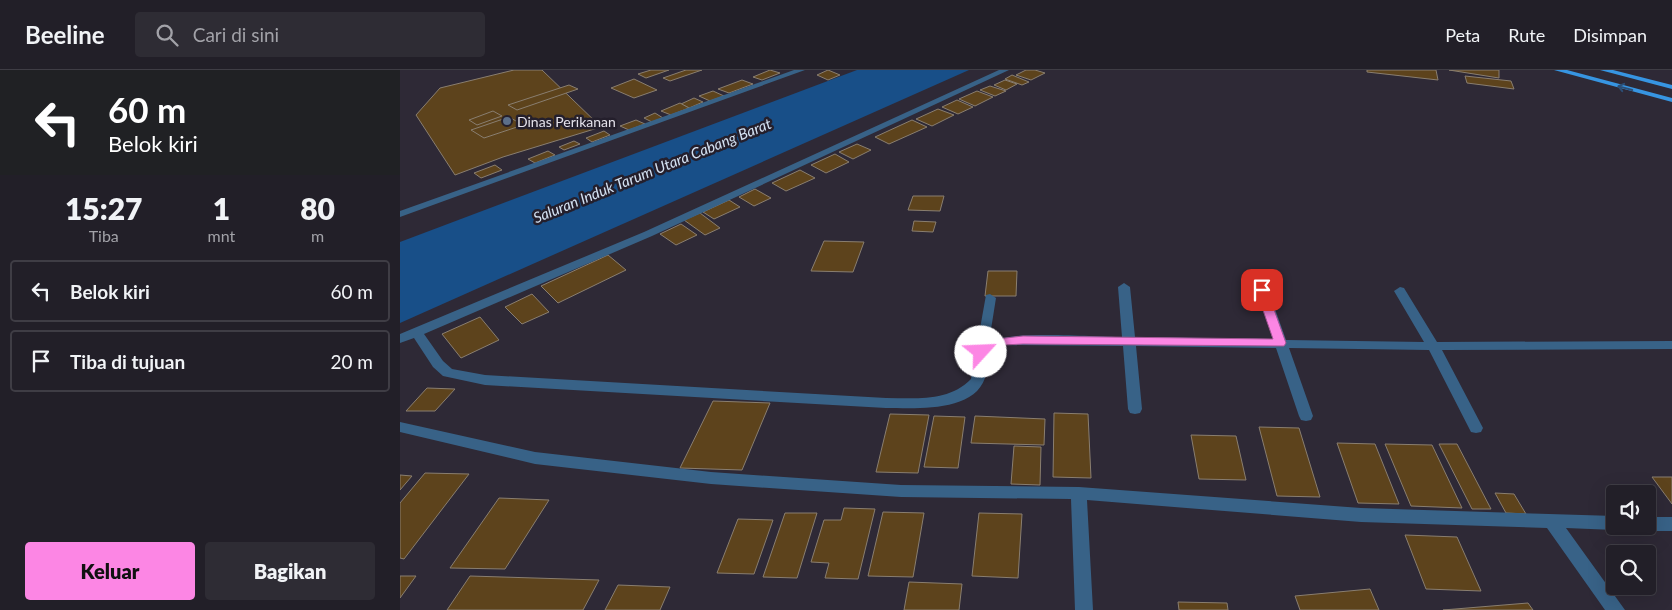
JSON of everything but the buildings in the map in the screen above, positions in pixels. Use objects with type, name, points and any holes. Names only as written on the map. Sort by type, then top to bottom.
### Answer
[{"type":"main road","points":[[1558,70],[1672,100]]},
{"type":"main road","points":[[1604,70],[1672,87]]},
{"type":"street","points":[[400,214],[801,70]]},
{"type":"street","points":[[400,339],[648,234],[1005,70]]},
{"type":"street","points":[[1124,287],[1134,409]]},
{"type":"street","points":[[1262,290],[1306,416]]},
{"type":"street","points":[[1400,291],[1433,346],[1476,428]]},
{"type":"street","points":[[416,332],[438,364],[448,373],[485,380],[886,403],[941,401],[964,394],[978,381],[990,298]]},
{"type":"street","points":[[981,352],[1001,341],[1128,340],[1433,346],[1672,345]]},
{"type":"street","points":[[400,427],[535,458],[711,478],[901,491],[1079,494],[1361,515],[1606,523]]},
{"type":"street","points":[[1079,494],[1084,610]]},
{"type":"street","points":[[1551,522],[1616,610]]},
{"type":"street","points":[[1656,524],[1672,524]]},
{"type":"water","name":"Saluran Induk Tarum Utara Cabang Barat","points":[[857,70],[969,70],[400,323],[400,242]]},
{"type":"place","name":"Dinas Perikanan","points":[[507,121]]},
{"type":"route","points":[[981,352],[1001,341],[1023,340],[1280,343],[1262,290]]}]
